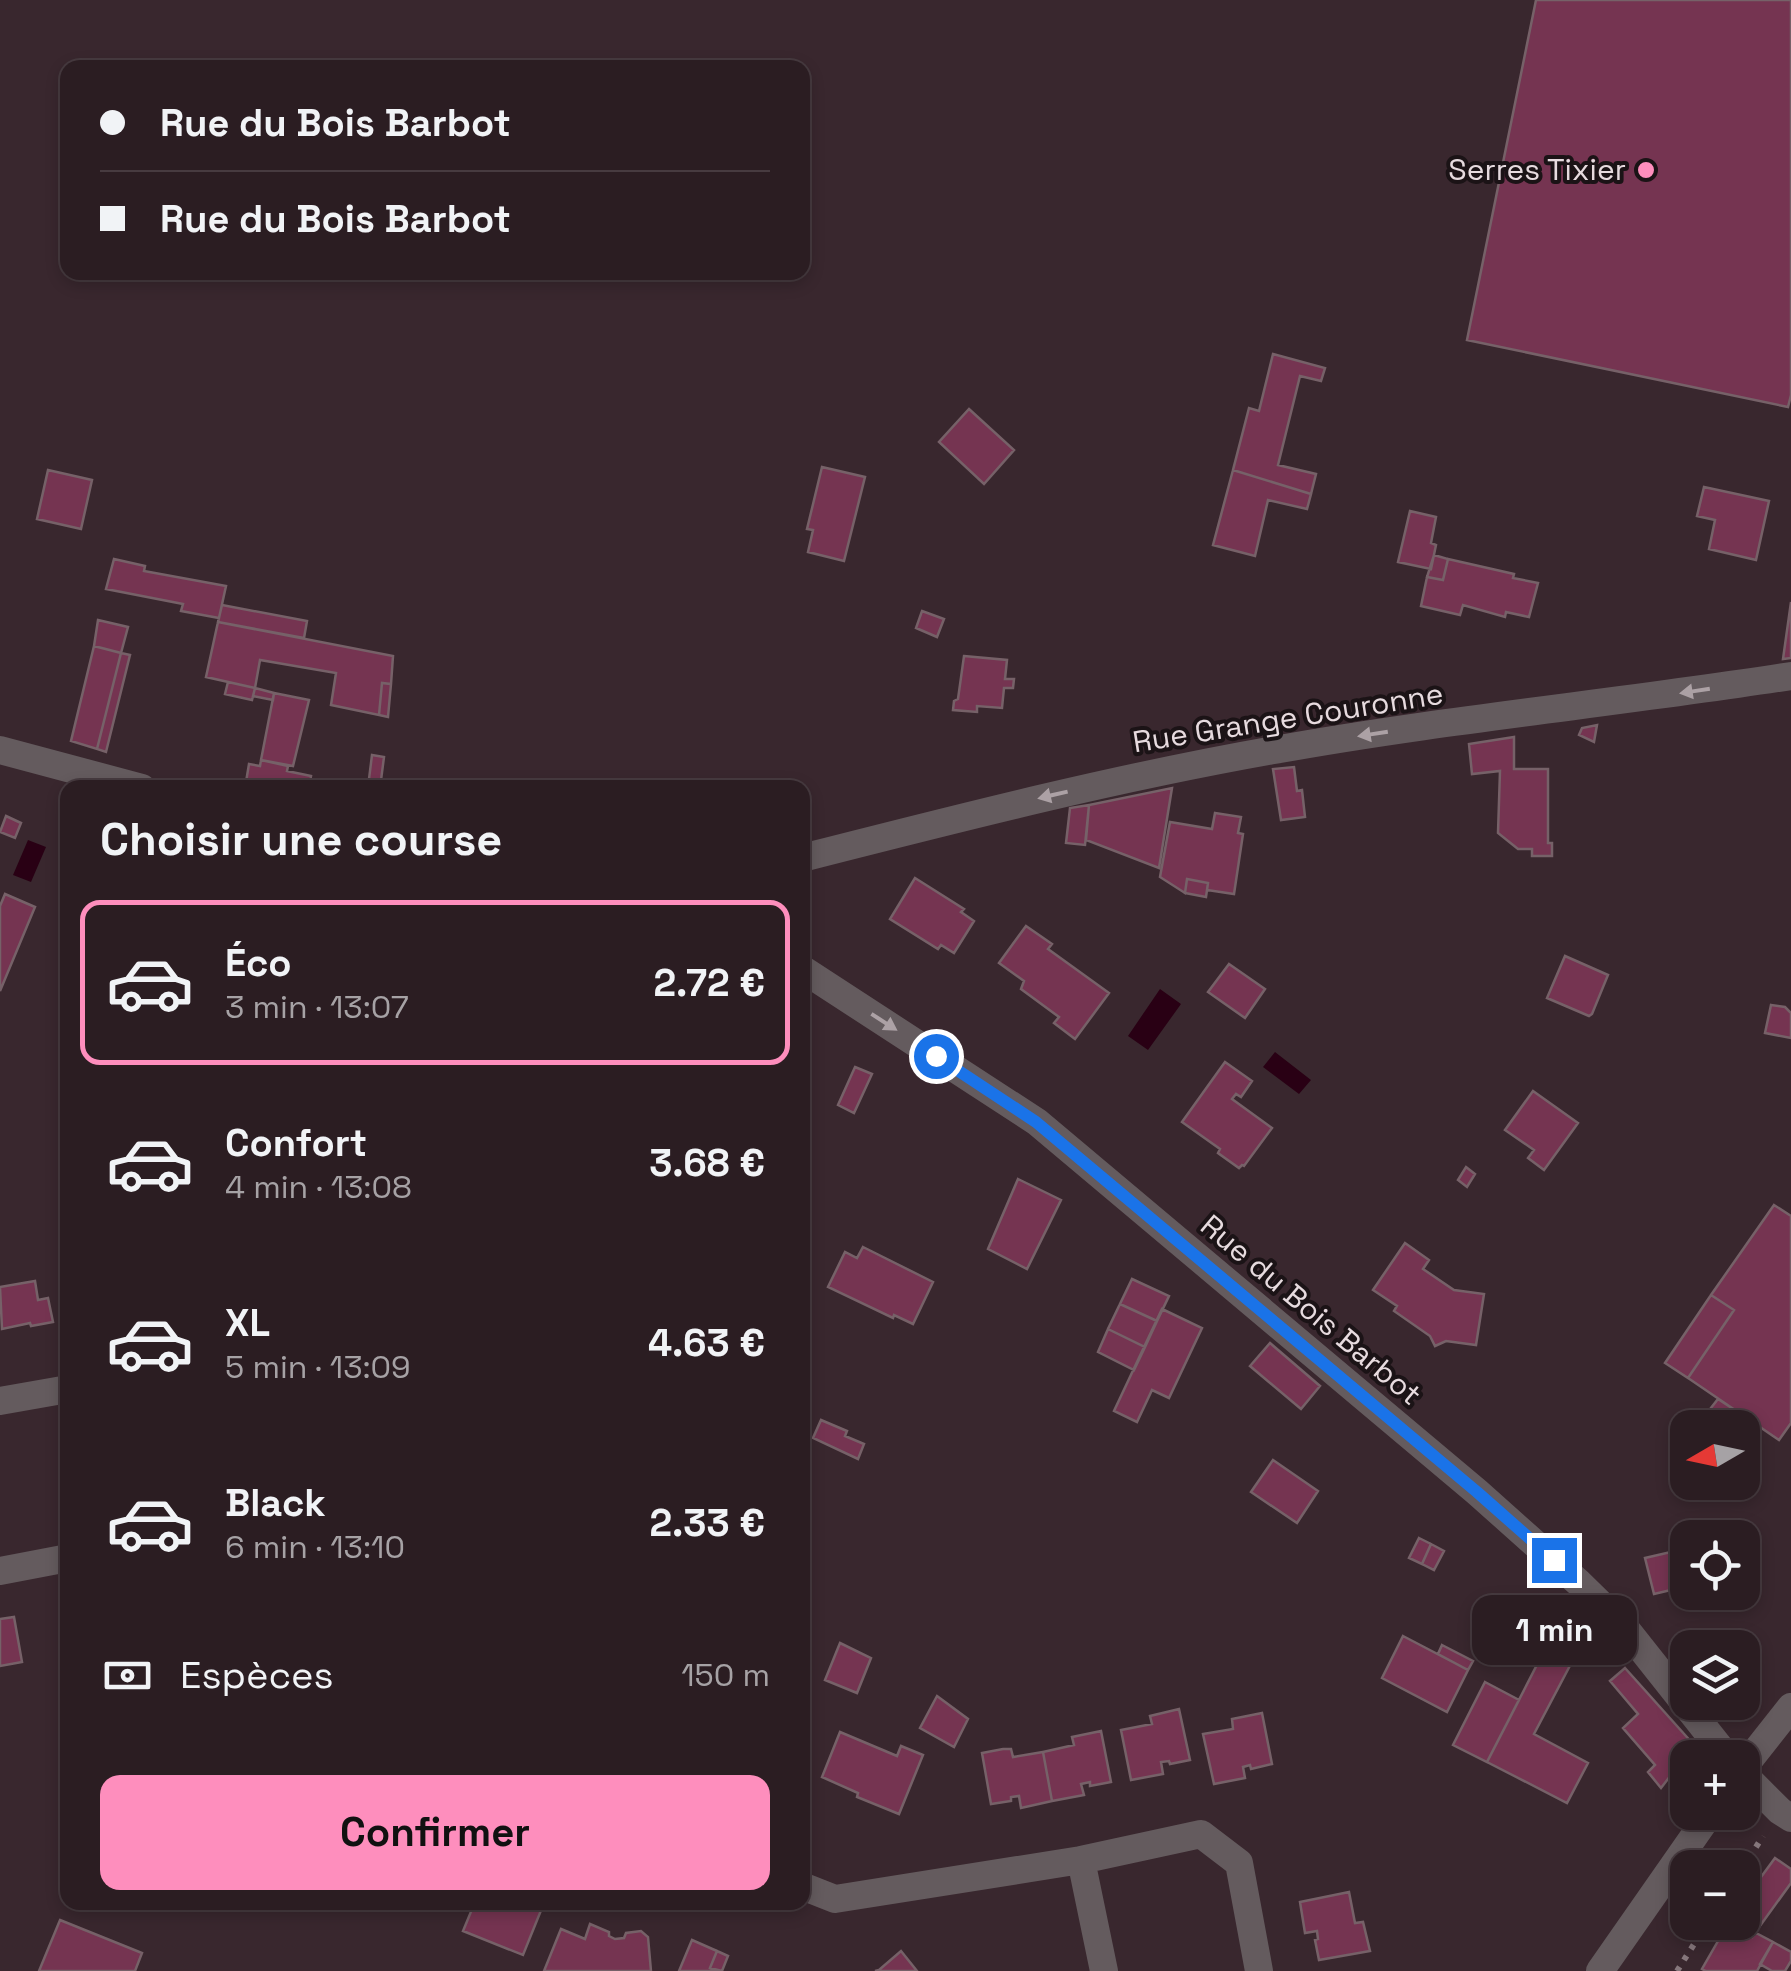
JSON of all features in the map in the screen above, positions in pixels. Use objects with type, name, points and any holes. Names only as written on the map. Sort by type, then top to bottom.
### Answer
[{"type":"street","name":"Rue Grange Couronne","points":[[810,856],[1144,774],[1278,749],[1791,676]]},
{"type":"street","points":[[0,750],[112,780]]},
{"type":"street","name":"Rue du Bois Barbot","points":[[810,974],[1036,1122],[1477,1492],[1580,1582],[1624,1628],[1714,1740]]},
{"type":"street","points":[[0,1400],[60,1390]]},
{"type":"street","points":[[0,1570],[60,1559]]},
{"type":"street","points":[[1760,1747],[1791,1707]]},
{"type":"street","points":[[1760,1789],[1791,1818]]},
{"type":"street","points":[[1600,1971],[1699,1830]]},
{"type":"street","points":[[810,1889],[835,1899],[1081,1860],[1201,1834],[1239,1862],[1259,1971]]},
{"type":"street","points":[[1081,1860],[1104,1971]]},
{"type":"path","points":[[1677,1971],[1697,1940]]},
{"type":"shaded area","points":[[28,840],[46,847],[31,882],[13,875]]},
{"type":"shaded area","points":[[1160,989],[1181,1004],[1148,1050],[1128,1036]]},
{"type":"shaded area","points":[[1275,1052],[1311,1080],[1299,1094],[1263,1067]]},
{"type":"building","name":"Serres Tixier","points":[[1536,0],[1791,0],[1788,407],[1467,340]]},
{"type":"building","points":[[1273,354],[1325,368],[1321,381],[1300,376],[1278,465],[1316,474],[1311,494],[1233,470],[1249,408],[1259,411]]},
{"type":"building","points":[[969,409],[1014,450],[984,484],[939,442]]},
{"type":"building","points":[[822,467],[865,477],[844,561],[808,552],[813,530],[807,529]]},
{"type":"building","points":[[48,470],[92,480],[81,529],[37,519]]},
{"type":"building","points":[[1233,470],[1311,494],[1307,509],[1268,500],[1255,556],[1213,545]]},
{"type":"building","points":[[1704,487],[1769,501],[1756,560],[1709,549],[1715,520],[1697,516]]},
{"type":"building","points":[[1410,511],[1436,517],[1431,569],[1398,562]]},
{"type":"building","points":[[1434,555],[1448,559],[1443,580],[1427,577]]},
{"type":"building","points":[[114,559],[145,566],[144,571],[226,586],[219,618],[181,611],[183,604],[106,589]]},
{"type":"building","points":[[1448,559],[1538,583],[1529,617],[1506,612],[1505,617],[1463,605],[1460,615],[1421,606],[1427,577],[1443,580]]},
{"type":"building","points":[[1791,602],[1791,658],[1783,659]]},
{"type":"building","points":[[222,605],[307,621],[304,638],[218,622]]},
{"type":"building","points":[[922,611],[944,619],[937,637],[916,628]]},
{"type":"building","points":[[98,620],[128,627],[121,653],[94,646]]},
{"type":"building","points":[[218,622],[393,656],[391,684],[382,683],[379,715],[331,705],[336,673],[260,660],[255,688],[206,677]]},
{"type":"building","points":[[94,646],[121,653],[97,749],[71,741]]},
{"type":"building","points":[[121,653],[130,655],[106,752],[97,749]]},
{"type":"building","points":[[964,656],[1007,660],[1005,679],[1014,679],[1013,688],[1004,688],[1002,708],[977,706],[977,712],[953,710]]},
{"type":"building","points":[[228,682],[255,688],[252,700],[225,694]]},
{"type":"building","points":[[382,683],[391,684],[388,717],[379,715]]},
{"type":"building","points":[[255,688],[274,693],[273,700],[253,696]]},
{"type":"building","points":[[274,693],[309,700],[293,766],[261,760]]},
{"type":"building","points":[[1597,725],[1594,742],[1579,735],[1582,728]]},
{"type":"building","points":[[1514,737],[1514,769],[1548,769],[1548,843],[1552,843],[1552,856],[1532,856],[1532,849],[1518,849],[1498,833],[1500,771],[1472,774],[1469,744]]},
{"type":"building","points":[[372,755],[384,757],[381,780],[369,780]]},
{"type":"building","points":[[261,760],[288,766],[287,771],[311,776],[310,780],[246,780],[249,764],[260,766]]},
{"type":"building","points":[[1294,767],[1305,817],[1281,820],[1273,769]]},
{"type":"building","points":[[1172,788],[1159,868],[1086,840],[1089,805]]},
{"type":"building","points":[[1089,805],[1085,845],[1066,843],[1070,808]]},
{"type":"building","points":[[1215,813],[1241,817],[1238,833],[1243,834],[1234,894],[1207,890],[1208,883],[1187,879],[1185,893],[1160,877],[1170,822],[1212,829]]},
{"type":"building","points":[[6,816],[21,823],[15,838],[0,832]]},
{"type":"building","points":[[915,878],[964,909],[961,912],[974,921],[954,953],[941,945],[938,949],[890,919]]},
{"type":"building","points":[[1187,879],[1208,883],[1206,897],[1185,893]]},
{"type":"building","points":[[5,894],[35,907],[0,991],[0,906]]},
{"type":"building","points":[[1026,926],[1052,944],[1048,949],[1109,993],[1075,1039],[1054,1023],[1059,1017],[1021,989],[1024,981],[999,963]]},
{"type":"building","points":[[1565,956],[1608,975],[1589,1016],[1547,998]]},
{"type":"building","points":[[1229,964],[1265,989],[1245,1018],[1208,992]]},
{"type":"building","points":[[1771,1005],[1785,1007],[1791,1013],[1791,1038],[1765,1033]]},
{"type":"building","points":[[1225,1062],[1252,1081],[1241,1097],[1236,1094],[1232,1099],[1272,1128],[1239,1168],[1182,1122]]},
{"type":"building","points":[[855,1067],[872,1074],[854,1113],[838,1105]]},
{"type":"building","points":[[1533,1091],[1578,1123],[1544,1170],[1528,1158],[1534,1150],[1505,1130]]},
{"type":"building","points":[[1466,1167],[1475,1174],[1467,1187],[1458,1180]]},
{"type":"building","points":[[1018,1179],[1061,1200],[1027,1269],[988,1249]]},
{"type":"building","points":[[1774,1205],[1791,1216],[1791,1423],[1779,1440],[1760,1427],[1760,1410],[1735,1410],[1688,1378],[1734,1310],[1711,1295]]},
{"type":"building","points":[[1405,1243],[1429,1260],[1423,1269],[1454,1290],[1484,1294],[1476,1345],[1446,1341],[1435,1346],[1430,1336],[1394,1311],[1397,1306],[1373,1290]]},
{"type":"building","points":[[863,1247],[933,1282],[913,1324],[828,1287],[845,1252],[857,1258]]},
{"type":"building","points":[[1132,1279],[1169,1296],[1157,1321],[1120,1304]]},
{"type":"building","points":[[35,1281],[38,1300],[48,1298],[53,1322],[2,1329],[0,1287]]},
{"type":"building","points":[[1711,1295],[1734,1310],[1688,1378],[1665,1363]]},
{"type":"building","points":[[1120,1304],[1157,1321],[1145,1347],[1108,1329]]},
{"type":"building","points":[[1162,1309],[1202,1328],[1169,1398],[1152,1390],[1137,1422],[1114,1411]]},
{"type":"building","points":[[1108,1329],[1145,1347],[1134,1370],[1098,1352]]},
{"type":"building","points":[[1270,1343],[1320,1386],[1301,1409],[1250,1366]]},
{"type":"building","points":[[1718,1399],[1735,1410],[1709,1410]]},
{"type":"building","points":[[821,1420],[847,1431],[845,1436],[864,1444],[858,1459],[813,1438]]},
{"type":"building","points":[[1273,1460],[1318,1491],[1297,1523],[1251,1492]]},
{"type":"building","points":[[1419,1538],[1431,1544],[1422,1564],[1409,1558]]},
{"type":"building","points":[[1431,1544],[1444,1551],[1434,1570],[1422,1564]]},
{"type":"building","points":[[1670,1552],[1670,1590],[1654,1594],[1645,1558]]},
{"type":"building","points":[[14,1617],[22,1662],[0,1666],[0,1619]]},
{"type":"building","points":[[1558,1624],[1585,1637],[1534,1734],[1588,1763],[1567,1803],[1487,1762]]},
{"type":"building","points":[[1403,1636],[1468,1670],[1447,1712],[1382,1678]]},
{"type":"building","points":[[840,1643],[871,1658],[857,1693],[825,1680]]},
{"type":"building","points":[[1442,1645],[1473,1661],[1468,1670],[1438,1654]]},
{"type":"building","points":[[1625,1668],[1690,1740],[1670,1740],[1670,1776],[1661,1788],[1648,1772],[1655,1765],[1623,1728],[1638,1714],[1610,1681]]},
{"type":"building","points":[[1485,1682],[1519,1700],[1487,1762],[1453,1745]]},
{"type":"building","points":[[937,1696],[968,1719],[954,1747],[920,1728]]},
{"type":"building","points":[[1179,1709],[1190,1760],[1161,1762],[1163,1774],[1131,1780],[1121,1730],[1152,1724],[1150,1716]]},
{"type":"building","points":[[1262,1713],[1272,1764],[1243,1767],[1245,1778],[1214,1784],[1203,1734],[1233,1729],[1232,1719]]},
{"type":"building","points":[[1101,1731],[1111,1782],[1081,1784],[1084,1795],[1052,1801],[1043,1752],[1074,1745],[1072,1737]]},
{"type":"building","points":[[840,1732],[897,1756],[901,1746],[923,1755],[899,1814],[822,1777]]},
{"type":"building","points":[[1011,1749],[1013,1757],[1043,1752],[1052,1801],[1021,1808],[1019,1796],[991,1804],[982,1753]]},
{"type":"building","points":[[1775,1858],[1791,1869],[1791,1883],[1760,1926],[1760,1878]]},
{"type":"building","points":[[1349,1892],[1355,1923],[1363,1922],[1370,1951],[1319,1960],[1317,1931],[1305,1933],[1300,1902]]},
{"type":"building","points":[[472,1910],[541,1910],[523,1955],[463,1931]]},
{"type":"building","points":[[60,1920],[142,1953],[135,1971],[39,1971]]},
{"type":"building","points":[[590,1924],[615,1939],[641,1931],[648,1937],[651,1971],[544,1971],[561,1929],[585,1939]]},
{"type":"building","points":[[1760,1935],[1773,1942],[1757,1971],[1702,1969],[1719,1940],[1760,1940]]},
{"type":"building","points":[[692,1940],[717,1951],[710,1968],[717,1971],[679,1971]]},
{"type":"building","points":[[1773,1942],[1791,1952],[1785,1971],[1772,1971],[1760,1964]]},
{"type":"building","points":[[717,1951],[728,1956],[722,1971],[710,1968]]},
{"type":"building","points":[[901,1951],[917,1971],[875,1971],[879,1970]]},
{"type":"place","name":"Serres Tixier","points":[[1646,170]]},
{"type":"route","points":[[936,1056],[1036,1122],[1554,1560]]}]
